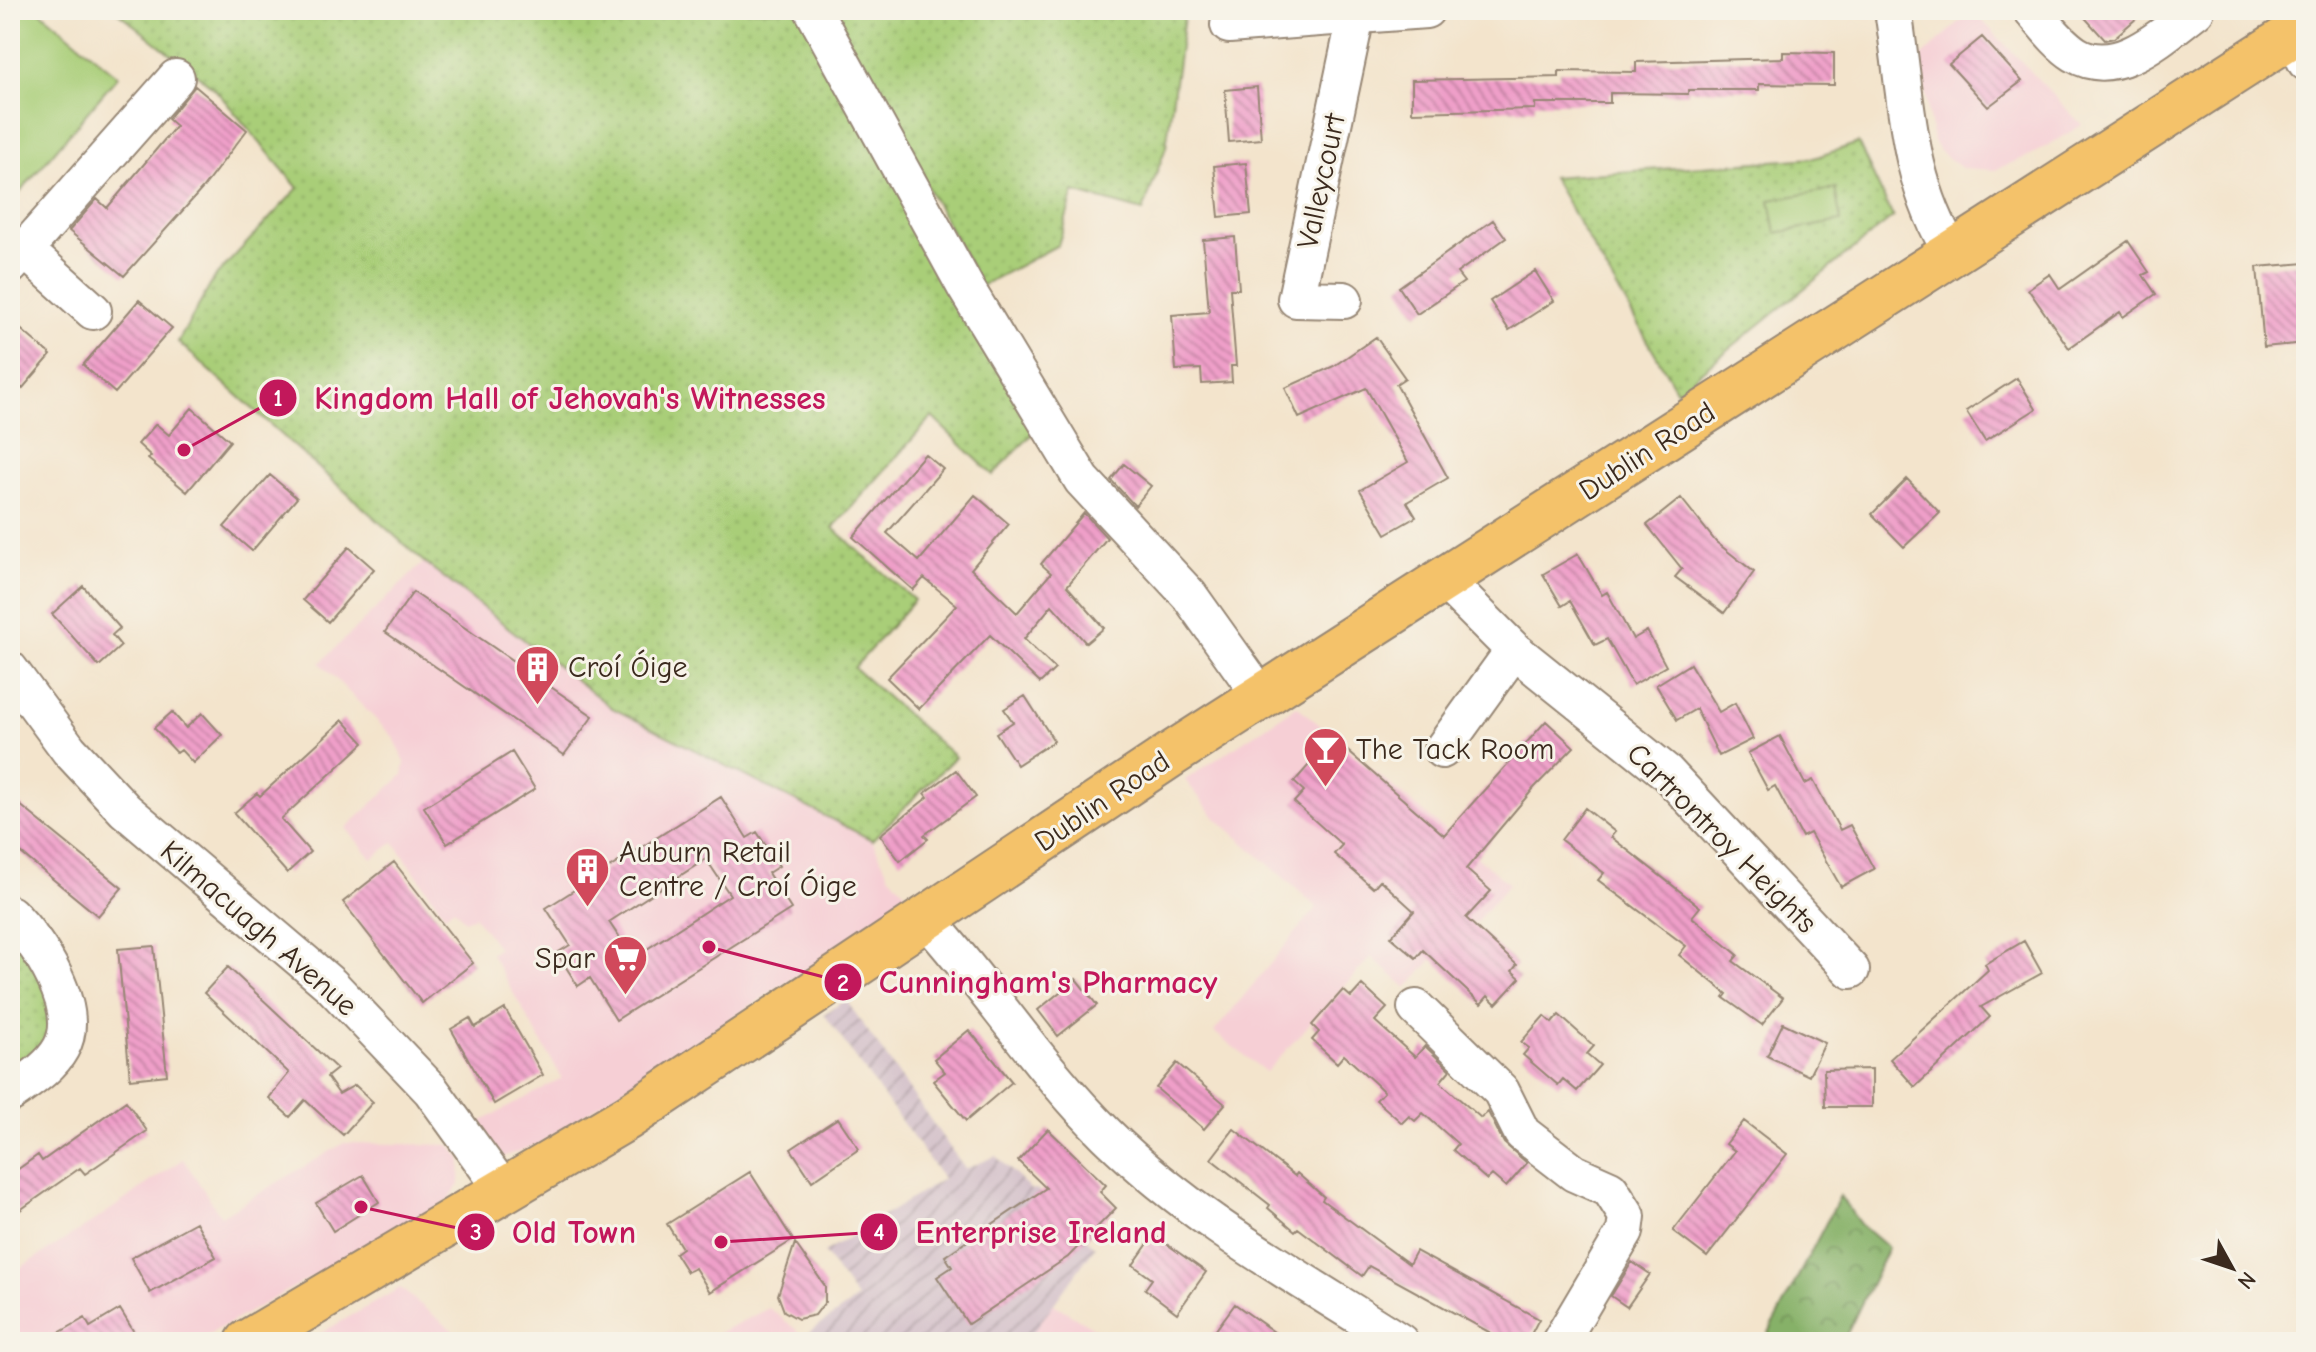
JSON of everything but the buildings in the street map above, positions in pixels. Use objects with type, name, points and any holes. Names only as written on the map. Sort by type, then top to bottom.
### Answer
[{"type":"main road","name":"Dublin Road","points":[[248,1342],[628,1117],[1261,696],[1953,254],[2302,41]]},
{"type":"street","points":[[813,10],[966,288],[1082,480],[1189,595],[1261,696]]},
{"type":"street","points":[[1229,25],[1426,10]]},
{"type":"street","points":[[1893,10],[1918,181],[1953,254]]},
{"type":"street","points":[[2032,10],[2077,55],[2104,62],[2141,50],[2196,10]]},
{"type":"street","name":"Valleycourt","points":[[1344,300],[1296,299],[1356,16]]},
{"type":"street","points":[[93,311],[17,258],[176,78]]},
{"type":"street","name":"Cartrontroy Heights","points":[[1445,581],[1514,650],[1666,772],[1851,970]]},
{"type":"street","points":[[1442,750],[1514,650]]},
{"type":"street","name":"Kilmacuagh Avenue","points":[[10,670],[69,750],[125,810],[331,985],[431,1090],[504,1191]]},
{"type":"street","points":[[10,914],[33,940],[50,968],[61,996],[67,1031],[54,1058],[10,1094]]},
{"type":"street","points":[[927,920],[1057,1083],[1110,1137],[1204,1219],[1400,1342]]},
{"type":"street","points":[[1416,1008],[1501,1091],[1522,1133],[1574,1173],[1610,1189],[1627,1216],[1625,1232],[1560,1342]]},
{"type":"shaded area","points":[[1972,10],[2082,125],[2033,154],[1995,170],[1962,168],[1939,151],[1933,141],[1920,59]]},
{"type":"shaded area","points":[[424,562],[612,708],[872,840],[889,875],[913,900],[538,1144],[503,1157],[479,1123],[562,1078],[491,954],[498,948],[474,916],[465,921],[454,908],[445,915],[394,842],[372,859],[346,828],[403,775],[405,762],[394,738],[320,663]]},
{"type":"shaded area","points":[[1297,706],[1509,884],[1475,923],[1467,920],[1407,988],[1371,957],[1266,1072],[1214,1032],[1317,907],[1216,818],[1185,780]]},
{"type":"shaded area","points":[[846,1000],[965,1169],[996,1156],[1031,1190],[1037,1190],[1095,1247],[1026,1342],[812,1342],[804,1336],[857,1299],[824,1253],[943,1179],[824,1014]]},
{"type":"shaded area","points":[[344,1143],[450,1145],[461,1158],[460,1183],[447,1202],[195,1342],[10,1342],[10,1274],[90,1224],[183,1159],[221,1216]]},
{"type":"shaded area","points":[[400,1288],[467,1342],[305,1342]]},
{"type":"shaded area","points":[[1052,1303],[1117,1342],[1026,1342]]},
{"type":"shaded area","points":[[769,1308],[812,1342],[700,1342]]},
{"type":"green space","points":[[10,10],[39,10],[118,76],[10,204]]},
{"type":"green space","points":[[115,10],[800,10],[1038,428],[993,475],[932,417],[833,528],[914,600],[854,668],[955,757],[872,840],[612,708],[424,562],[178,342],[215,277],[298,188],[215,89]]},
{"type":"green space","points":[[831,10],[1185,10],[1166,147],[1143,211],[1074,192],[1058,245],[981,286]]},
{"type":"green space","points":[[1858,143],[1893,217],[1677,391],[1552,177],[1814,158]]},
{"type":"green space","points":[[1835,189],[1841,221],[1776,233],[1770,200]]},
{"type":"green space","points":[[10,931],[51,997],[52,1040],[10,1082]]},
{"type":"green space","points":[[1840,1196],[1860,1224],[1888,1248],[1843,1342],[1764,1342]]},
{"type":"place","name":"Kingdom Hall of Jehovah's Witnesses","points":[[184,450]]},
{"type":"place","name":"Croí Óige","points":[[537,706]]},
{"type":"place","name":"The Tack Room","points":[[1325,788]]},
{"type":"place","name":"Auburn Retail Centre / Croí Óige","points":[[588,908]]},
{"type":"place","name":"Cunningham's Pharmacy","points":[[709,947]]},
{"type":"place","name":"Spar","points":[[626,997]]},
{"type":"place","name":"Old Town","points":[[361,1207]]},
{"type":"place","name":"Enterprise Ireland","points":[[721,1242]]}]
